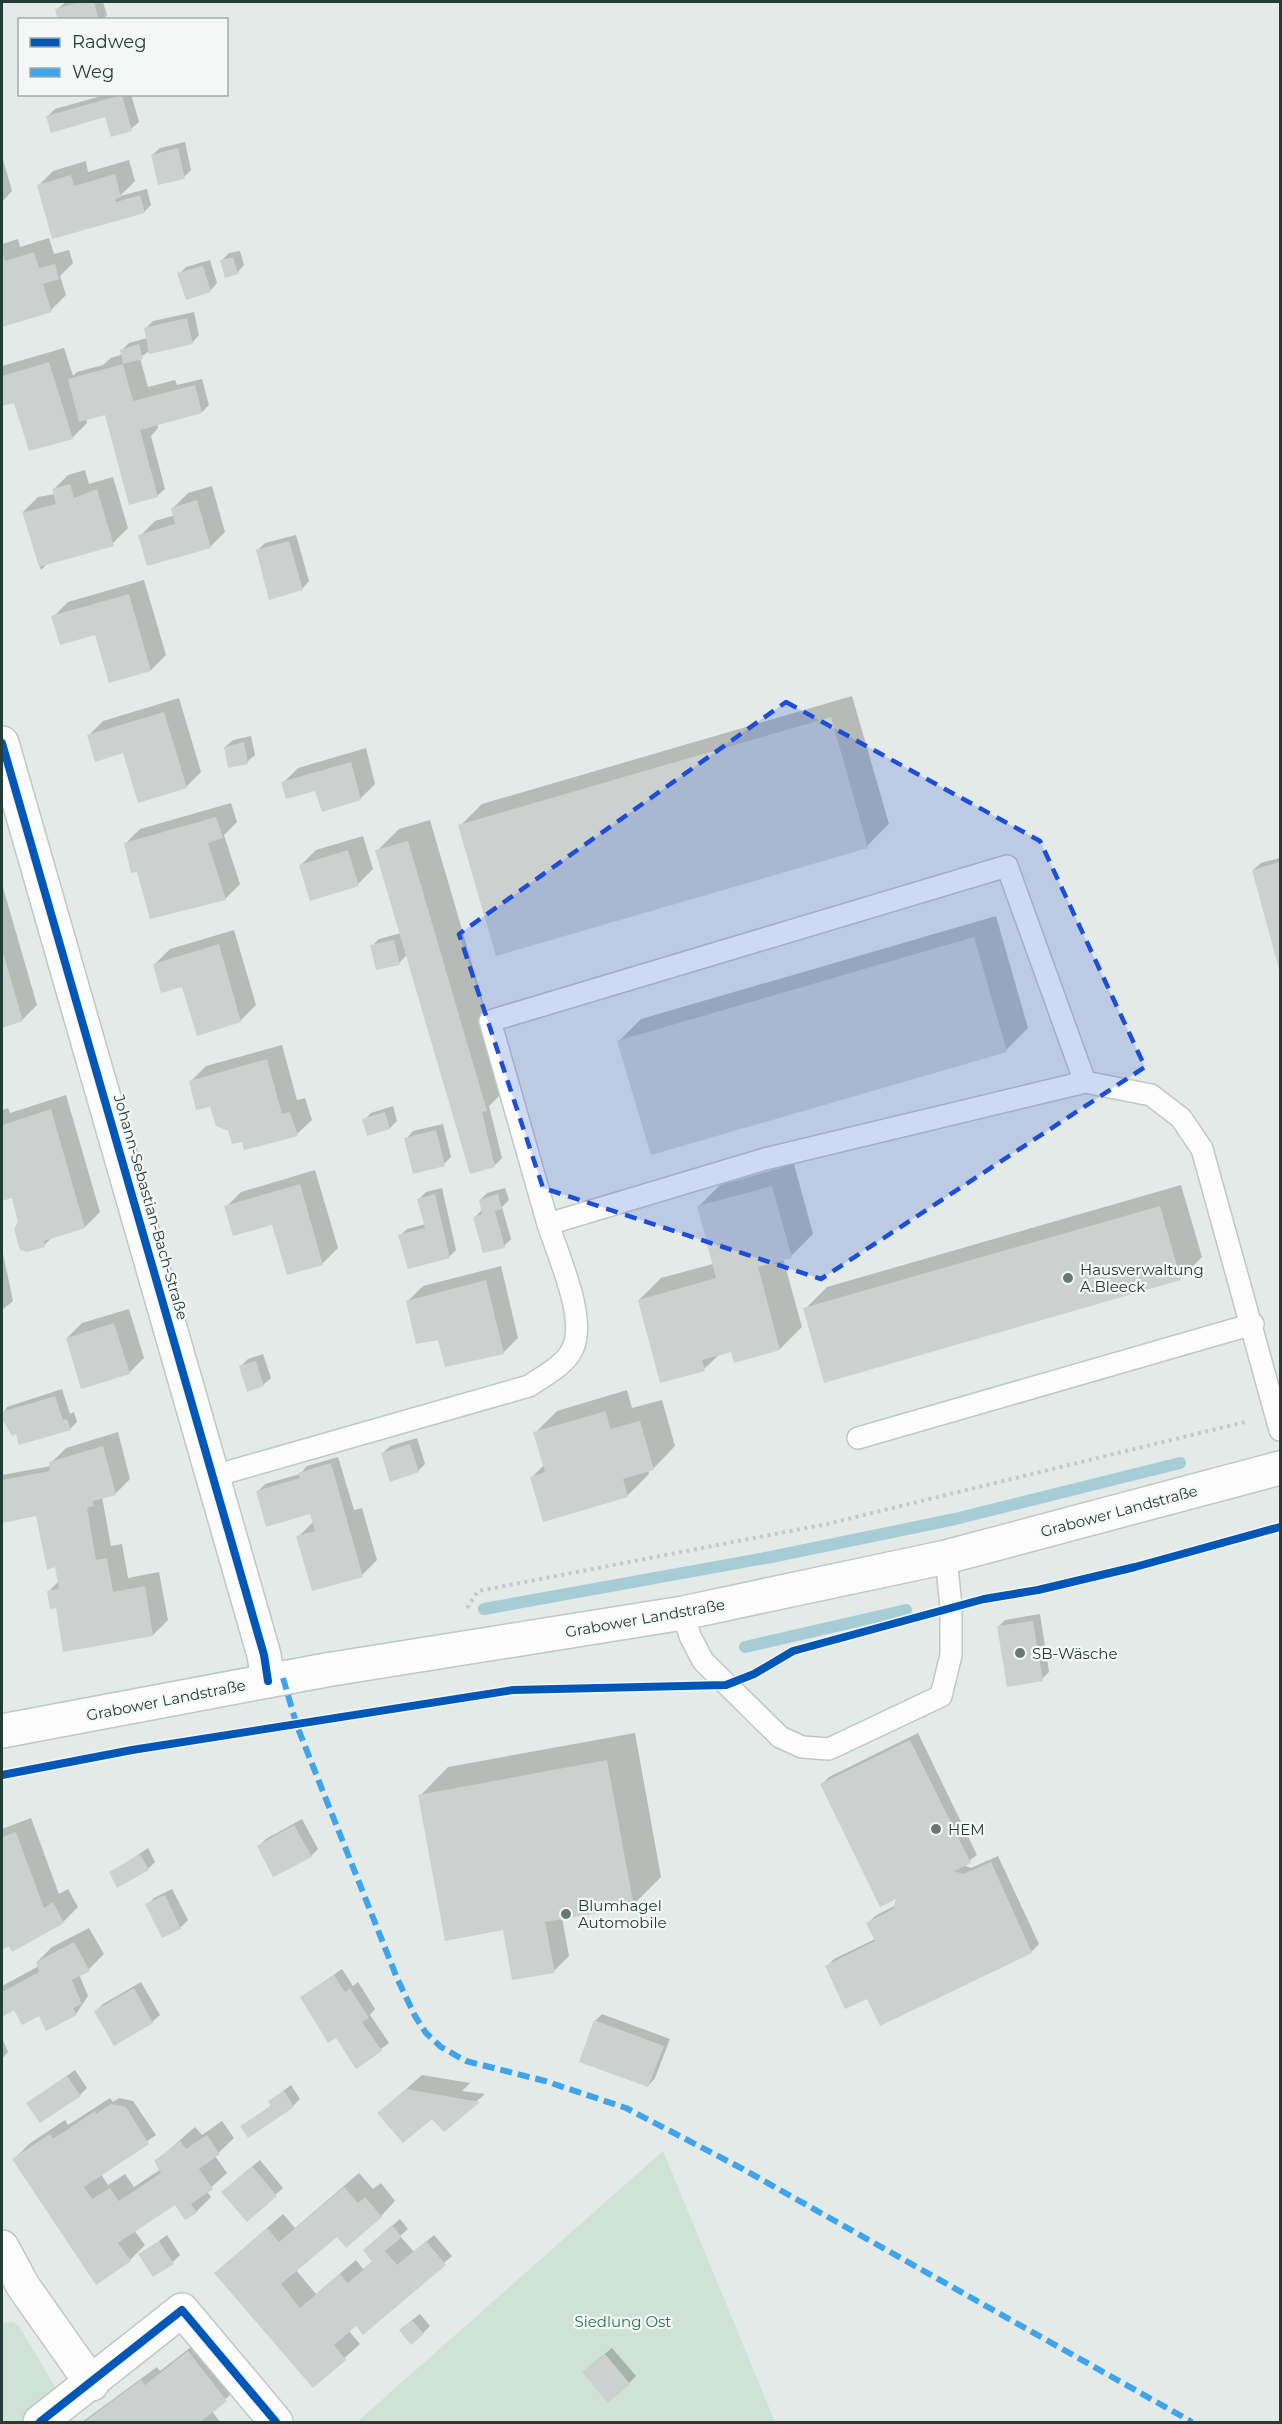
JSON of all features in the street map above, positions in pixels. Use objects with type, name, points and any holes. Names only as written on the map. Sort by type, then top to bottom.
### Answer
[{"type":"street","name":"Johann-Sebastian-Bach-Straße","points":[[2,743],[214,1476],[264,1655],[268,1681]]},
{"type":"street","name":"Grabower Landstraße","points":[[2,1731],[268,1681],[683,1613],[946,1557],[1281,1468]]},
{"type":"street","points":[[2,2247],[12,2293],[92,2384]]},
{"type":"street","points":[[40,2422],[92,2384],[182,2310],[276,2422]]},
{"type":"lane","points":[[214,1476],[529,1386],[554,1369],[571,1352],[578,1336],[578,1319],[548,1224],[490,1021],[1007,866],[1085,1082]]},
{"type":"lane","points":[[548,1224],[765,1160],[1085,1082],[1151,1095],[1181,1118],[1202,1149],[1253,1324],[1278,1422]]},
{"type":"lane","points":[[858,1438],[1253,1324]]},
{"type":"lane","points":[[683,1613],[690,1636],[703,1661],[780,1737],[802,1747],[829,1749],[941,1696],[951,1655],[951,1607],[946,1557]]},
{"type":"path","points":[[462,1615],[478,1591],[827,1524],[1278,1422]]},
{"type":"highlighted area","points":[[786,702],[1040,841],[1145,1067],[821,1279],[543,1188],[459,934]]},
{"type":"green space","name":"Siedlung Ost","points":[[663,2151],[775,2422],[357,2422]]},
{"type":"green space","points":[[13,2322],[19,2326],[55,2387],[51,2401],[23,2422],[2,2422],[2,2323]]},
{"type":"building","points":[[79,2],[94,2],[98,18],[57,18],[55,9]]},
{"type":"building","points":[[122,96],[132,131],[111,137],[105,117],[51,133],[46,116]]},
{"type":"building","points":[[178,148],[185,179],[158,185],[151,155]]},
{"type":"building","points":[[115,174],[121,197],[115,199],[116,202],[140,195],[145,213],[52,239],[37,185],[71,175],[74,186]]},
{"type":"building","points":[[2,250],[5,261],[34,252],[39,268],[55,264],[59,279],[43,284],[52,312],[2,327]]},
{"type":"building","points":[[233,257],[238,274],[225,278],[220,260]]},
{"type":"building","points":[[203,266],[211,292],[186,300],[177,273]]},
{"type":"building","points":[[187,318],[193,344],[149,354],[144,328]]},
{"type":"building","points":[[139,344],[143,359],[123,364],[120,350]]},
{"type":"building","points":[[49,362],[73,439],[29,451],[14,403],[2,406],[2,376]]},
{"type":"building","points":[[123,364],[133,401],[195,385],[202,413],[140,430],[158,497],[129,505],[105,415],[79,422],[68,379]]},
{"type":"building","points":[[70,484],[74,498],[97,489],[114,546],[39,567],[22,511],[56,504],[52,489]]},
{"type":"building","points":[[197,500],[211,548],[147,566],[138,535],[175,524],[171,508]]},
{"type":"building","points":[[289,541],[303,590],[269,600],[256,550]]},
{"type":"building","points":[[129,594],[151,671],[109,683],[95,635],[60,645],[51,616]]},
{"type":"building","points":[[164,712],[187,788],[138,803],[123,753],[95,762],[87,735]]},
{"type":"building","points":[[831,717],[868,848],[496,956],[458,825]]},
{"type":"building","points":[[244,742],[248,764],[228,768],[224,747]]},
{"type":"building","points":[[351,762],[361,800],[322,812],[315,791],[286,799],[281,782]]},
{"type":"building","points":[[216,817],[223,838],[208,843],[226,900],[150,919],[137,872],[131,873],[124,843]]},
{"type":"building","points":[[408,841],[487,1111],[482,1112],[495,1167],[470,1174],[375,850]]},
{"type":"building","points":[[348,850],[359,886],[310,901],[299,865]]},
{"type":"building","points":[[1280,862],[1280,973],[1252,870]]},
{"type":"building","points":[[974,937],[1007,1052],[651,1155],[617,1041]]},
{"type":"building","points":[[394,940],[400,965],[376,970],[370,945]]},
{"type":"building","points":[[219,944],[241,1022],[197,1036],[182,987],[161,993],[153,964]]},
{"type":"building","points":[[2,949],[23,1021],[2,1028]]},
{"type":"building","points":[[267,1059],[282,1114],[290,1112],[298,1136],[244,1150],[242,1142],[232,1144],[228,1131],[216,1126],[210,1107],[196,1110],[189,1081]]},
{"type":"building","points":[[51,1109],[85,1228],[44,1241],[45,1247],[27,1252],[20,1250],[14,1229],[18,1222],[12,1198],[2,1201],[2,1125]]},
{"type":"building","points":[[385,1112],[390,1129],[367,1136],[362,1119]]},
{"type":"building","points":[[436,1130],[445,1166],[413,1174],[404,1138]]},
{"type":"building","points":[[300,1184],[323,1265],[287,1275],[272,1225],[233,1236],[224,1206]]},
{"type":"building","points":[[772,1186],[792,1258],[758,1267],[780,1350],[734,1363],[731,1352],[702,1360],[705,1371],[660,1383],[638,1300],[716,1278],[697,1206]]},
{"type":"building","points":[[435,1194],[450,1258],[408,1269],[398,1235],[425,1228],[417,1199]]},
{"type":"building","points":[[498,1194],[502,1209],[495,1211],[505,1248],[483,1253],[473,1217],[482,1214],[479,1200]]},
{"type":"building","points":[[1160,1206],[1181,1280],[824,1383],[803,1308]]},
{"type":"building","points":[[486,1280],[504,1354],[445,1367],[438,1340],[416,1344],[406,1301]]},
{"type":"building","points":[[114,1323],[130,1374],[81,1389],[66,1338]]},
{"type":"building","points":[[256,1361],[264,1386],[247,1392],[239,1366]]},
{"type":"building","points":[[55,1396],[63,1420],[67,1419],[71,1430],[19,1445],[16,1434],[12,1436],[2,1419],[2,1412]]},
{"type":"building","points":[[606,1411],[610,1429],[640,1421],[654,1470],[623,1479],[628,1497],[543,1522],[530,1477],[545,1472],[533,1432]]},
{"type":"building","points":[[410,1444],[419,1472],[390,1482],[381,1453]]},
{"type":"building","points":[[103,1446],[116,1495],[93,1501],[93,1506],[87,1508],[96,1560],[107,1558],[113,1592],[145,1586],[153,1636],[63,1652],[56,1608],[50,1609],[47,1591],[59,1589],[55,1567],[47,1570],[36,1516],[2,1523],[2,1480],[50,1471],[49,1462]]},
{"type":"building","points":[[331,1463],[363,1577],[312,1591],[296,1536],[315,1531],[310,1514],[266,1527],[256,1491],[300,1478],[298,1473]]},
{"type":"building","name":"SB-Wäsche","points":[[1033,1621],[1043,1681],[1007,1687],[997,1626]]},
{"type":"building","points":[[910,1740],[971,1863],[954,1871],[963,1874],[991,1862],[1032,1953],[880,2026],[867,1999],[845,2009],[825,1966],[875,1941],[866,1923],[893,1909],[896,1899],[880,1907],[820,1784]]},
{"type":"building","points":[[607,1760],[634,1907],[545,1922],[555,1973],[512,1980],[503,1930],[445,1941],[418,1795]]},
{"type":"building","points":[[294,1825],[312,1857],[273,1877],[257,1846]]},
{"type":"building","points":[[16,1832],[44,1908],[53,1902],[64,1923],[12,1952],[9,1946],[2,1950],[2,1837]]},
{"type":"building","points":[[140,1854],[149,1870],[117,1888],[109,1872]]},
{"type":"building","points":[[165,1895],[181,1929],[162,1938],[145,1904]]},
{"type":"building","points":[[74,1942],[90,1971],[72,1980],[82,2004],[73,2008],[77,2015],[46,2031],[39,2016],[22,2025],[14,2010],[2,2017],[2,1992],[39,1972],[36,1962]]},
{"type":"building","points":[[334,1975],[345,1992],[350,1988],[369,2018],[362,2022],[382,2051],[356,2069],[336,2038],[328,2043],[300,1997]]},
{"type":"building","points":[[134,1988],[153,2023],[114,2046],[94,2011]]},
{"type":"building","points":[[594,2020],[664,2046],[648,2087],[579,2062]]},
{"type":"building","points":[[67,2076],[81,2096],[40,2123],[26,2103]]},
{"type":"building","points":[[406,2089],[480,2102],[444,2132],[432,2119],[403,2143],[377,2113]]},
{"type":"building","points":[[284,2091],[294,2107],[248,2138],[240,2126],[271,2106],[268,2101]]},
{"type":"building","points":[[111,2104],[126,2107],[149,2144],[84,2187],[92,2199],[110,2188],[119,2201],[161,2173],[154,2161],[180,2141],[186,2149],[207,2135],[220,2154],[199,2169],[213,2189],[191,2204],[197,2213],[185,2220],[175,2205],[118,2243],[131,2261],[96,2285],[12,2159],[50,2134],[53,2139],[95,2111],[96,2114]]},
{"type":"building","points":[[252,2166],[277,2196],[247,2222],[221,2192]]},
{"type":"building","points":[[344,2187],[358,2203],[365,2197],[382,2217],[346,2248],[337,2237],[281,2284],[300,2308],[340,2274],[348,2283],[372,2262],[363,2250],[392,2225],[402,2237],[385,2251],[397,2265],[426,2241],[446,2265],[363,2335],[356,2326],[334,2345],[346,2360],[313,2388],[214,2273],[267,2228],[279,2242]]},
{"type":"building","points":[[159,2241],[174,2264],[153,2277],[138,2254]]},
{"type":"building","points":[[412,2320],[424,2334],[411,2345],[399,2330]]},
{"type":"building","points":[[188,2351],[227,2401],[200,2422],[84,2422],[141,2380],[145,2385]]},
{"type":"building","points":[[605,2354],[630,2384],[608,2403],[582,2372]]},
{"type":"waterway","points":[[484,1609],[771,1557],[955,1519],[1180,1463]]},
{"type":"waterway","points":[[745,1647],[906,1610]]},
{"type":"marked path","points":[[283,1678],[297,1726],[397,1978],[415,2016],[426,2033],[441,2047],[466,2061],[545,2081],[626,2108],[741,2168],[1192,2422]]},
{"type":"cycle path","points":[[2,743],[264,1655],[268,1681]]},
{"type":"cycle path","points":[[2,1775],[132,1750],[513,1690],[726,1685],[754,1674],[793,1651],[984,1599],[1038,1590],[1135,1567],[1280,1527]]},
{"type":"cycle path","points":[[40,2422],[182,2310],[276,2422]]},
{"type":"place","name":"Hausverwaltung A.Bleeck","points":[[1068,1278]]},
{"type":"place","name":"SB-Wäsche","points":[[1020,1653]]},
{"type":"place","name":"HEM","points":[[936,1829]]},
{"type":"place","name":"Blumhagel Automobile","points":[[566,1914]]}]
